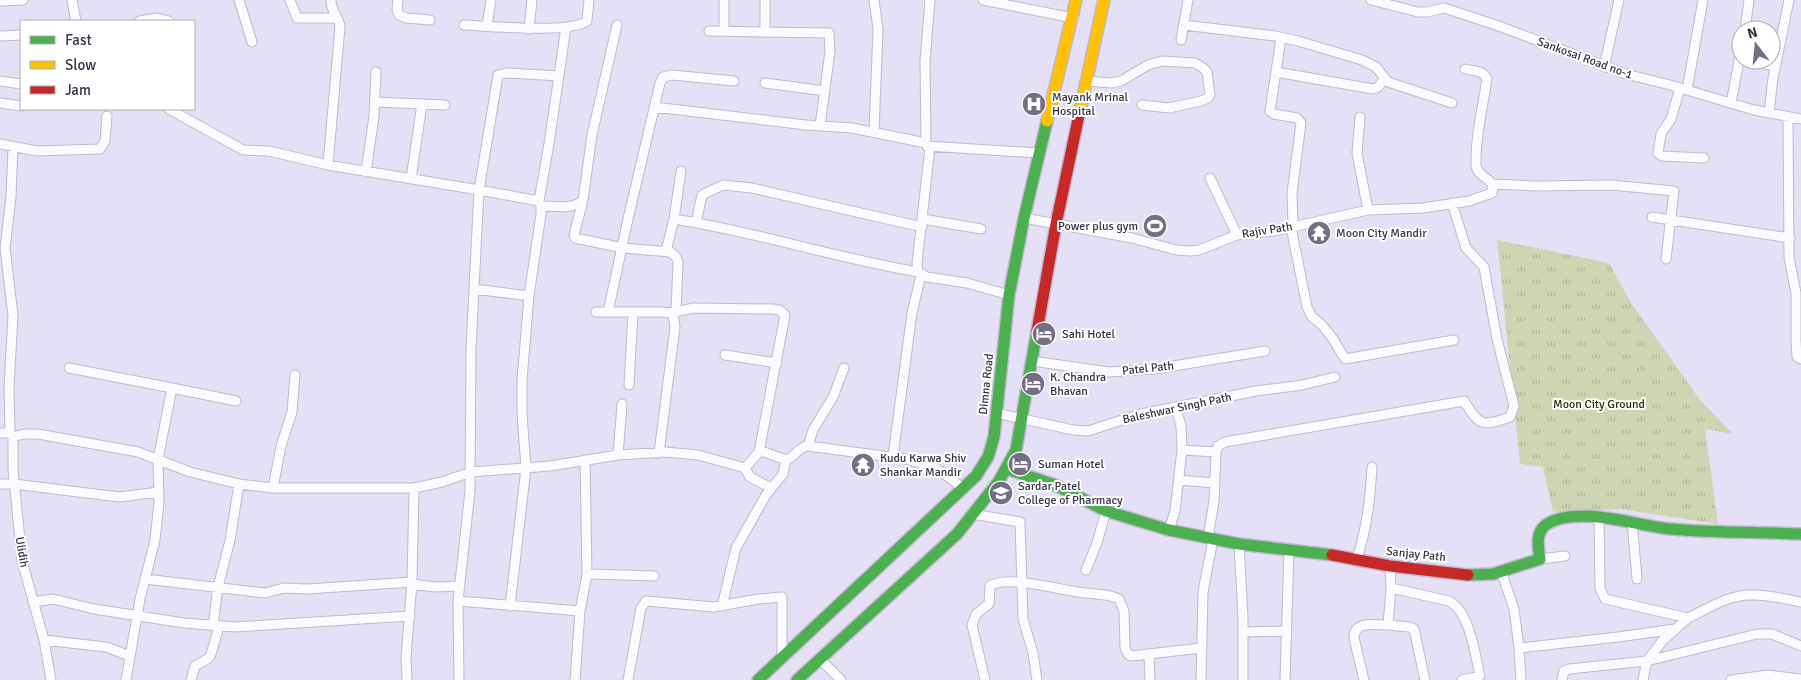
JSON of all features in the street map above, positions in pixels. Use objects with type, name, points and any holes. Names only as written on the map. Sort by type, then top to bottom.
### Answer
[{"type":"street","points":[[0,2],[23,0]]},
{"type":"street","points":[[72,0],[76,20]]},
{"type":"street","points":[[239,0],[252,42]]},
{"type":"street","points":[[290,0],[297,18],[337,18]]},
{"type":"street","points":[[328,165],[340,26],[331,6],[332,0]]},
{"type":"street","points":[[398,0],[397,10],[400,15],[406,18],[430,20]]},
{"type":"street","points":[[487,26],[491,0]]},
{"type":"street","points":[[529,29],[532,0]]},
{"type":"street","points":[[464,24],[529,29],[584,24],[587,21],[589,0]]},
{"type":"street","points":[[724,0],[724,31]]},
{"type":"street","points":[[765,0],[765,31]]},
{"type":"street","points":[[874,0],[878,29],[874,132]]},
{"type":"street","points":[[893,456],[912,313],[920,273],[916,263],[922,223],[928,145],[925,61],[930,0]]},
{"type":"street","points":[[983,0],[1073,18]]},
{"type":"street","name":"Dimna Road","points":[[758,680],[976,476],[988,457],[994,436],[1009,294],[1024,218],[1076,0]]},
{"type":"street","points":[[797,680],[957,534],[1007,469],[1016,450],[1056,224],[1104,0]]},
{"type":"street","points":[[1181,40],[1188,0]]},
{"type":"street","name":"Sankosai Road no-1","points":[[1371,0],[1418,12],[1444,8],[1586,58],[1604,67],[1731,103],[1801,119]]},
{"type":"street","points":[[1433,10],[1437,0]]},
{"type":"street","points":[[1604,67],[1619,0]]},
{"type":"street","points":[[1702,0],[1684,89],[1662,134],[1658,153],[1662,156],[1704,158]]},
{"type":"street","points":[[1746,20],[1749,0]]},
{"type":"street","points":[[1781,41],[1789,0]]},
{"type":"street","points":[[146,20],[157,18],[165,20]]},
{"type":"street","points":[[617,24],[592,135],[583,200],[574,235],[575,238],[621,247],[670,252]]},
{"type":"street","points":[[1184,24],[1281,38],[1362,60],[1376,67],[1384,79],[1396,86],[1452,103]]},
{"type":"street","points":[[510,606],[526,468],[522,414],[522,380],[529,296],[540,204],[566,27]]},
{"type":"street","points":[[709,31],[829,33],[830,51],[820,126]]},
{"type":"street","points":[[0,36],[20,35]]},
{"type":"street","points":[[1281,38],[1270,107],[1271,113],[1297,118],[1301,123],[1292,193],[1292,223],[1307,307],[1312,317],[1322,325],[1345,359],[1454,340]]},
{"type":"street","points":[[1087,81],[1121,81],[1148,65],[1162,61],[1195,63],[1207,72],[1210,94],[1208,98],[1169,108],[1142,105]]},
{"type":"street","points":[[1465,69],[1482,72],[1488,79],[1481,119],[1476,167],[1480,175],[1489,179],[1490,191]]},
{"type":"street","points":[[1731,103],[1737,70]]},
{"type":"street","points":[[1769,113],[1775,70]]},
{"type":"street","points":[[366,172],[375,102],[376,72]]},
{"type":"street","points":[[1276,72],[1373,89],[1378,87],[1384,79]]},
{"type":"street","points":[[459,680],[458,601],[470,501],[471,349],[479,190],[498,75],[506,73],[559,76]]},
{"type":"street","points":[[608,312],[621,247],[660,82],[667,75],[734,81]]},
{"type":"street","points":[[0,81],[20,84]]},
{"type":"street","points":[[765,83],[825,92]]},
{"type":"street","points":[[375,102],[445,105]]},
{"type":"street","points":[[0,103],[20,106]]},
{"type":"street","points":[[410,179],[422,104]]},
{"type":"street","points":[[654,107],[846,128],[874,132],[928,145],[1040,153]]},
{"type":"street","points":[[171,110],[243,150],[269,151],[328,165],[479,190],[540,204],[574,206],[580,204],[583,200]]},
{"type":"street","points":[[0,144],[37,150],[100,149],[105,141],[107,116]]},
{"type":"street","points":[[1788,116],[1790,266],[1797,276],[1796,340],[1797,357],[1801,359]]},
{"type":"street","points":[[1360,117],[1357,153],[1367,209]]},
{"type":"street","name":"Ulidih","points":[[13,147],[4,280],[13,316],[4,386],[11,435],[22,561],[44,640],[51,680]]},
{"type":"street","points":[[659,453],[675,327],[673,312],[678,262],[667,247],[674,220],[681,171]]},
{"type":"street","points":[[1210,178],[1237,235]]},
{"type":"street","points":[[696,223],[702,195],[723,185],[752,188],[922,223],[981,229]]},
{"type":"street","name":"Rajiv Path","points":[[1024,218],[1132,238],[1176,250],[1199,250],[1237,235],[1367,209],[1424,208],[1469,201],[1490,191],[1536,186],[1611,185],[1674,191],[1672,220]]},
{"type":"street","points":[[1201,680],[1203,592],[1214,501],[1216,452],[1218,446],[1224,442],[1464,401],[1475,418],[1482,423],[1492,424],[1510,417],[1514,406],[1497,339],[1484,267],[1466,248],[1452,203]]},
{"type":"street","points":[[1652,217],[1790,238]]},
{"type":"street","points":[[674,220],[720,227],[1009,294]]},
{"type":"street","points":[[1666,259],[1672,220]]},
{"type":"street","points":[[474,289],[529,296]]},
{"type":"street","points":[[596,312],[673,312],[694,308],[774,309],[783,312],[786,319],[759,452],[746,468]]},
{"type":"street","points":[[629,385],[633,312]]},
{"type":"street","name":"Patel Path","points":[[1032,361],[1116,371],[1155,369],[1265,351]]},
{"type":"street","points":[[725,355],[777,363]]},
{"type":"street","points":[[70,368],[236,401]]},
{"type":"street","points":[[808,446],[813,430],[833,397],[844,368]]},
{"type":"street","points":[[274,488],[281,446],[292,412],[295,375]]},
{"type":"street","name":"Baleshwar Singh Path","points":[[996,413],[1073,430],[1088,431],[1125,418],[1256,391],[1302,386],[1335,377]]},
{"type":"street","points":[[126,680],[145,579],[155,540],[158,459],[172,388]]},
{"type":"street","points":[[618,455],[622,404]]},
{"type":"street","points":[[1169,530],[1175,511],[1182,450],[1176,408]]},
{"type":"street","points":[[0,433],[59,437],[138,452],[190,472],[238,484],[274,488],[414,488],[442,482],[471,472],[526,468],[618,455],[659,453],[698,455],[746,468]]},
{"type":"street","points":[[722,606],[736,548],[766,495],[783,474],[786,460],[804,446],[893,456],[929,465],[963,488]]},
{"type":"street","points":[[1182,450],[1216,452]]},
{"type":"street","points":[[759,452],[786,460]]},
{"type":"street","points":[[575,680],[580,611],[587,575],[585,460]]},
{"type":"street","points":[[1357,559],[1367,521],[1372,466]]},
{"type":"street","points":[[746,468],[750,478],[772,488]]},
{"type":"street","name":"Sanjay Path","points":[[1007,469],[1055,485],[1106,511],[1169,530],[1239,544],[1289,549],[1390,566],[1472,575],[1493,574],[1540,559]]},
{"type":"street","points":[[1178,480],[1214,483]]},
{"type":"street","points":[[0,484],[14,484],[119,497],[158,492]]},
{"type":"street","points":[[191,680],[195,666],[209,658],[211,654],[216,626],[218,587],[230,540],[238,484]]},
{"type":"street","points":[[407,680],[406,657],[412,583],[414,488]]},
{"type":"street","points":[[1086,570],[1097,543],[1106,511]]},
{"type":"street","points":[[972,514],[1020,522],[1023,619],[1033,653],[1037,680]]},
{"type":"street","points":[[1599,517],[1600,588],[1605,599],[1688,618]]},
{"type":"street","points":[[1565,556],[1540,559],[1538,536],[1542,528],[1548,523],[1564,518],[1599,517],[1632,521],[1652,527],[1801,534]]},
{"type":"street","points":[[1632,521],[1637,579]]},
{"type":"street","points":[[1239,544],[1243,680]]},
{"type":"street","points":[[1285,680],[1289,549]]},
{"type":"street","points":[[1388,625],[1391,588],[1390,566]]},
{"type":"street","points":[[1501,571],[1514,609],[1521,680]]},
{"type":"street","points":[[587,575],[621,574],[654,576]]},
{"type":"street","points":[[145,579],[265,593],[284,588],[307,589],[412,583],[436,587],[460,586]]},
{"type":"street","points":[[985,680],[972,625],[976,614],[989,604],[989,590],[993,584],[1021,583],[1112,596],[1119,599],[1124,611],[1125,648],[1128,654],[1135,656],[1201,648]]},
{"type":"street","points":[[1391,588],[1449,601],[1457,605],[1467,625],[1480,678],[1462,680]]},
{"type":"street","points":[[1643,680],[1647,661],[1663,640],[1688,618],[1724,600],[1751,595],[1801,602]]},
{"type":"street","points":[[628,680],[642,608],[644,602],[651,601],[714,607],[758,598],[782,597],[782,658]]},
{"type":"street","points":[[33,602],[53,600],[94,609],[216,626],[304,624],[410,616]]},
{"type":"street","points":[[458,601],[580,611]]},
{"type":"street","points":[[1364,680],[1354,638],[1354,631],[1358,626],[1364,624],[1410,627],[1414,630],[1425,680]]},
{"type":"street","points":[[1519,648],[1676,629]]},
{"type":"street","points":[[1243,632],[1287,631]]},
{"type":"street","points":[[1562,680],[1564,671],[1569,669],[1647,661],[1757,634],[1772,634],[1801,646]]},
{"type":"street","points":[[44,640],[106,647],[130,656]]},
{"type":"street","points":[[1149,654],[1150,680]]},
{"type":"street","points":[[820,659],[840,680]]},
{"type":"street","points":[[1732,680],[1768,675],[1801,679]]},
{"type":"green space","name":"Moon City Ground","points":[[1497,240],[1609,263],[1631,303],[1700,400],[1733,434],[1705,429],[1718,524],[1620,509],[1553,512],[1543,467],[1520,464]]},
{"type":"traffic: fast","points":[[758,680],[976,476],[988,457],[994,437],[1009,295],[1024,218],[1047,121]]},
{"type":"traffic: fast","points":[[797,680],[957,534],[999,481],[1016,450],[1037,331]]},
{"type":"traffic: fast","points":[[1007,469],[1055,485],[1106,511],[1169,530],[1239,544],[1332,555]]},
{"type":"traffic: fast","points":[[1468,575],[1493,574],[1540,559],[1538,540],[1543,527],[1559,519],[1574,516],[1608,518],[1671,529],[1801,534]]},
{"type":"traffic: slow","points":[[1047,121],[1076,0]]},
{"type":"traffic: slow","points":[[1079,115],[1104,0]]},
{"type":"traffic: jam","points":[[1037,331],[1056,224],[1079,115]]},
{"type":"traffic: jam","points":[[1332,555],[1390,566],[1468,575]]},
{"type":"place","name":"Mayank Mrinal Hospital","points":[[1034,104]]},
{"type":"place","name":"Power plus gym","points":[[1155,226]]},
{"type":"place","name":"Moon City Mandir","points":[[1319,233]]},
{"type":"place","name":"Sahi Hotel","points":[[1044,334]]},
{"type":"place","name":"K. Chandra Bhavan","points":[[1033,384]]},
{"type":"place","name":"Suman Hotel","points":[[1020,464]]},
{"type":"place","name":"Kudu Karwa Shiv Shankar Mandir","points":[[863,465]]},
{"type":"place","name":"Sardar Patel College of Pharmacy","points":[[1001,493]]}]
